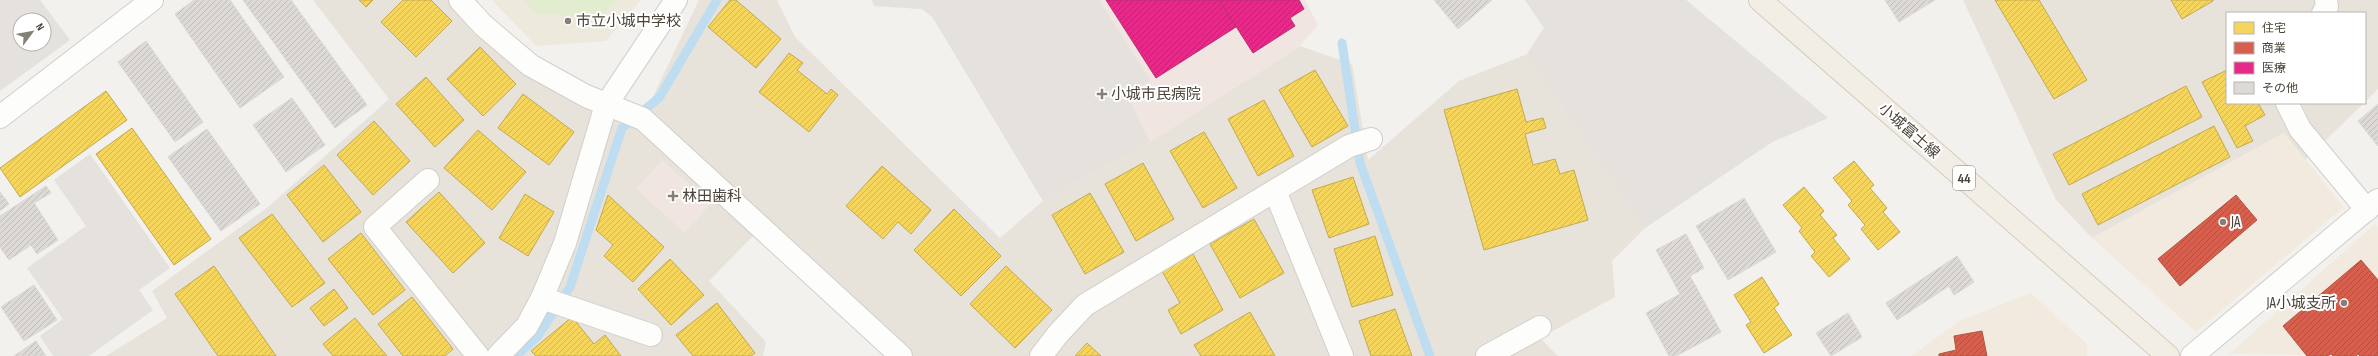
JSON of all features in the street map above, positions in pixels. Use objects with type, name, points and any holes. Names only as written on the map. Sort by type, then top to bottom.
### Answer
[{"type":"main road","name":"小城富士線","points":[[1760,0],[2168,356]]},
{"type":"street","points":[[0,117],[152,0]]},
{"type":"street","points":[[460,0],[483,25],[530,65],[586,96],[625,112],[901,356]]},
{"type":"street","points":[[498,356],[527,326],[542,298],[565,243],[676,0]]},
{"type":"street","points":[[2324,12],[2327,7],[2326,0]]},
{"type":"street","points":[[2192,356],[2372,205],[2300,129],[2288,104]]},
{"type":"street","points":[[1041,356],[1058,334],[1085,305],[1275,192],[1349,146],[1371,139]]},
{"type":"street","points":[[428,180],[375,227],[478,356]]},
{"type":"street","points":[[1275,192],[1342,356]]},
{"type":"street","points":[[542,298],[570,306],[651,335]]},
{"type":"street","points":[[1487,356],[1540,327]]},
{"type":"shaded area","points":[[0,0],[40,0],[49,12],[12,12],[12,52],[52,52],[52,16],[70,40],[0,91]]},
{"type":"shaded area","points":[[313,0],[453,0],[638,128],[699,0],[777,0],[795,37],[1000,238],[1043,201],[1150,142],[1300,46],[1352,64],[1368,160],[1459,81],[1527,54],[1544,28],[1525,0],[1686,0],[1828,118],[1772,142],[1645,228],[1612,261],[1615,297],[1540,338],[1558,356],[885,356],[754,235],[709,281],[766,342],[763,356],[106,356],[167,318],[152,291],[268,207],[389,99]]},
{"type":"shaded area","name":"市立小城中学校","points":[[492,0],[641,0],[606,41],[536,46]]},
{"type":"shaded area","name":"小城市民病院","points":[[872,0],[1305,0],[1318,25],[1300,46],[1150,142],[1043,201],[933,18],[922,9],[874,6]]},
{"type":"shaded area","name":"小城市民病院","points":[[872,0],[1099,0],[1150,80],[1128,97],[1150,142],[1043,201],[933,18],[922,9],[874,6]]},
{"type":"shaded area","points":[[1525,0],[1686,0],[1828,118],[1772,142],[1645,228],[1527,54],[1544,28]]},
{"type":"shaded area","points":[[1963,0],[2378,0],[2378,89],[2366,101],[2366,12],[2226,12],[2226,104],[2363,104],[2305,160],[2284,133],[2092,238],[2056,200]]},
{"type":"shaded area","name":"JA","points":[[2284,133],[2344,207],[2196,332],[2092,238]]},
{"type":"shaded area","points":[[90,154],[170,268],[139,290],[153,310],[89,356],[53,356],[40,336],[63,319],[27,268],[86,226],[54,180]]},
{"type":"shaded area","name":"林田歯科","points":[[662,160],[711,203],[685,233],[636,189]]},
{"type":"shaded area","points":[[2375,224],[2378,227],[2378,356],[2229,354]]},
{"type":"shaded area","points":[[2031,293],[2087,344],[2087,356],[1911,356],[1961,320]]},
{"type":"green space","points":[[524,0],[617,0],[598,18],[535,13]]},
{"type":"building: 住宅","points":[[359,0],[373,0],[366,7]]},
{"type":"building: 住宅","points":[[403,0],[431,0],[452,21],[416,57],[381,22]]},
{"type":"building: 住宅","points":[[730,0],[736,0],[781,39],[756,68],[708,27]]},
{"type":"building: 住宅","points":[[1995,0],[2039,0],[2087,80],[2054,99]]},
{"type":"building: 住宅","points":[[2171,0],[2213,0],[2213,1],[2182,19]]},
{"type":"building: 住宅","points":[[480,47],[516,84],[483,116],[447,79]]},
{"type":"building: 住宅","points":[[789,53],[803,63],[797,70],[827,94],[831,89],[838,95],[809,132],[759,92]]},
{"type":"building: 住宅","points":[[1315,70],[1348,126],[1312,147],[1279,90]]},
{"type":"building: 住宅","points":[[2226,70],[2226,104],[2259,104],[2265,115],[2245,126],[2253,141],[2237,148],[2202,82]]},
{"type":"building: 住宅","points":[[426,77],[464,120],[435,147],[396,104]]},
{"type":"building: 住宅","points":[[2186,86],[2202,117],[2069,185],[2053,154]]},
{"type":"building: 住宅","points":[[1517,89],[1526,122],[1543,118],[1546,128],[1525,134],[1533,165],[1555,159],[1560,174],[1574,170],[1588,220],[1484,250],[1444,110]]},
{"type":"building: 住宅","points":[[106,91],[127,120],[20,197],[0,168]]},
{"type":"building: 住宅","points":[[523,94],[574,132],[549,165],[498,128]]},
{"type":"building: 住宅","points":[[1264,100],[1294,156],[1258,176],[1228,119]]},
{"type":"building: 住宅","points":[[374,121],[410,161],[373,195],[337,155]]},
{"type":"building: 住宅","points":[[2214,126],[2230,157],[2098,225],[2082,194]]},
{"type":"building: 住宅","points":[[132,128],[211,239],[174,265],[96,154]]},
{"type":"building: 住宅","points":[[478,130],[526,172],[492,210],[444,168]]},
{"type":"building: 住宅","points":[[1204,132],[1237,188],[1203,208],[1170,151]]},
{"type":"building: 住宅","points":[[1854,161],[1874,185],[1870,188],[1887,208],[1883,212],[1900,232],[1878,250],[1861,229],[1865,225],[1848,205],[1852,201],[1833,178]]},
{"type":"building: 住宅","points":[[1143,163],[1174,219],[1136,241],[1105,184]]},
{"type":"building: 住宅","points":[[324,165],[361,212],[323,242],[287,195]]},
{"type":"building: 住宅","points":[[882,166],[931,210],[911,234],[898,222],[883,239],[846,206]]},
{"type":"building: 住宅","points":[[1353,177],[1369,224],[1329,238],[1312,190]]},
{"type":"building: 住宅","points":[[1804,187],[1824,211],[1820,215],[1837,235],[1833,238],[1850,259],[1829,277],[1811,256],[1815,252],[1799,231],[1802,228],[1783,205]]},
{"type":"building: 住宅","points":[[439,192],[485,243],[453,273],[406,222]]},
{"type":"building: 住宅","points":[[1090,193],[1124,252],[1085,274],[1052,215]]},
{"type":"building: 住宅","points":[[525,194],[554,212],[528,256],[499,238]]},
{"type":"building: 住宅","points":[[608,195],[664,247],[633,282],[604,256],[613,245],[596,230]]},
{"type":"building: 住宅","points":[[954,209],[1001,256],[961,296],[914,250]]},
{"type":"building: 住宅","points":[[272,214],[325,283],[292,307],[239,238]]},
{"type":"building: 住宅","points":[[1254,219],[1284,273],[1240,298],[1210,244]]},
{"type":"building: 住宅","points":[[361,233],[405,290],[373,315],[328,259]]},
{"type":"building: 住宅","points":[[1375,236],[1393,295],[1352,307],[1334,249]]},
{"type":"building: 住宅","points":[[1193,254],[1223,310],[1181,334],[1168,310],[1180,303],[1162,271]]},
{"type":"building: 住宅","points":[[670,259],[704,295],[671,325],[638,289]]},
{"type":"building: 住宅","points":[[214,266],[276,356],[218,356],[175,294]]},
{"type":"building: 住宅","points":[[1006,266],[1052,310],[1015,348],[970,304]]},
{"type":"building: 住宅","points":[[1762,277],[1779,304],[1774,308],[1792,335],[1764,353],[1746,325],[1751,322],[1734,295]]},
{"type":"building: 住宅","points":[[334,289],[348,308],[324,326],[310,308]]},
{"type":"building: 住宅","points":[[412,297],[453,349],[445,356],[403,356],[378,324]]},
{"type":"building: 住宅","points":[[717,303],[755,353],[751,356],[693,356],[676,335]]},
{"type":"building: 住宅","points":[[1395,309],[1412,356],[1371,356],[1359,321]]},
{"type":"building: 住宅","points":[[1250,312],[1275,356],[1201,356],[1194,345]]},
{"type":"building: 住宅","points":[[572,317],[594,344],[605,335],[621,356],[536,356],[531,351]]},
{"type":"building: 住宅","points":[[355,318],[387,356],[333,356],[323,344]]},
{"type":"building: 住宅","points":[[1087,343],[1101,356],[1075,356]]},
{"type":"building: 商業","points":[[2236,195],[2257,220],[2180,286],[2158,259]]},
{"type":"building: 商業","name":"JA小城支所","points":[[2361,260],[2378,280],[2378,356],[2360,356],[2358,354],[2356,356],[2333,356],[2331,354],[2328,356],[2307,356],[2283,326]]},
{"type":"building: 商業","points":[[1982,331],[1987,356],[1939,356],[1939,354],[1956,350],[1954,336]]},
{"type":"building: 医療","points":[[1106,0],[1219,0],[1236,27],[1156,78]]},
{"type":"building: 医療","points":[[1219,0],[1299,0],[1304,9],[1290,18],[1295,26],[1253,53]]},
{"type":"building: その他","points":[[194,0],[230,0],[284,77],[240,108],[175,14]]},
{"type":"building: その他","points":[[243,0],[291,0],[367,105],[335,128]]},
{"type":"building: その他","points":[[1434,0],[1492,0],[1458,29]]},
{"type":"building: その他","points":[[1885,0],[1935,0],[1899,22]]},
{"type":"building: その他","points":[[146,41],[203,122],[175,142],[118,62]]},
{"type":"building: その他","points":[[292,98],[325,145],[286,172],[253,125]]},
{"type":"building: その他","points":[[2378,104],[2378,146],[2358,121]]},
{"type":"building: その他","points":[[207,129],[260,204],[221,231],[168,157]]},
{"type":"building: その他","points":[[46,186],[51,193],[34,203],[58,240],[37,254],[31,245],[9,260],[0,247],[0,216]]},
{"type":"building: その他","points":[[0,192],[9,204],[0,211]]},
{"type":"building: その他","points":[[1744,198],[1776,252],[1728,280],[1696,226]]},
{"type":"building: その他","points":[[1686,234],[1704,268],[1690,276],[1721,332],[1676,356],[1669,356],[1646,313],[1680,294],[1656,250]]},
{"type":"building: その他","points":[[1957,256],[1974,282],[1954,295],[1949,286],[1897,320],[1886,303]]},
{"type":"building: その他","points":[[34,285],[57,320],[24,341],[1,307]]},
{"type":"building: その他","points":[[1848,313],[1862,337],[1831,356],[1816,333]]},
{"type":"building: その他","points":[[36,341],[46,356],[14,356]]},
{"type":"waterway","points":[[516,356],[537,337],[570,287],[622,128],[659,98],[717,0]]},
{"type":"waterway","points":[[1342,43],[1360,163],[1430,356]]},
{"type":"place","name":"市立小城中学校","points":[[568,21]]},
{"type":"place","name":"小城市民病院","points":[[1102,94]]},
{"type":"place","name":"林田歯科","points":[[673,196]]},
{"type":"place","name":"JA","points":[[2223,222]]},
{"type":"place","name":"JA小城支所","points":[[2344,303]]}]
